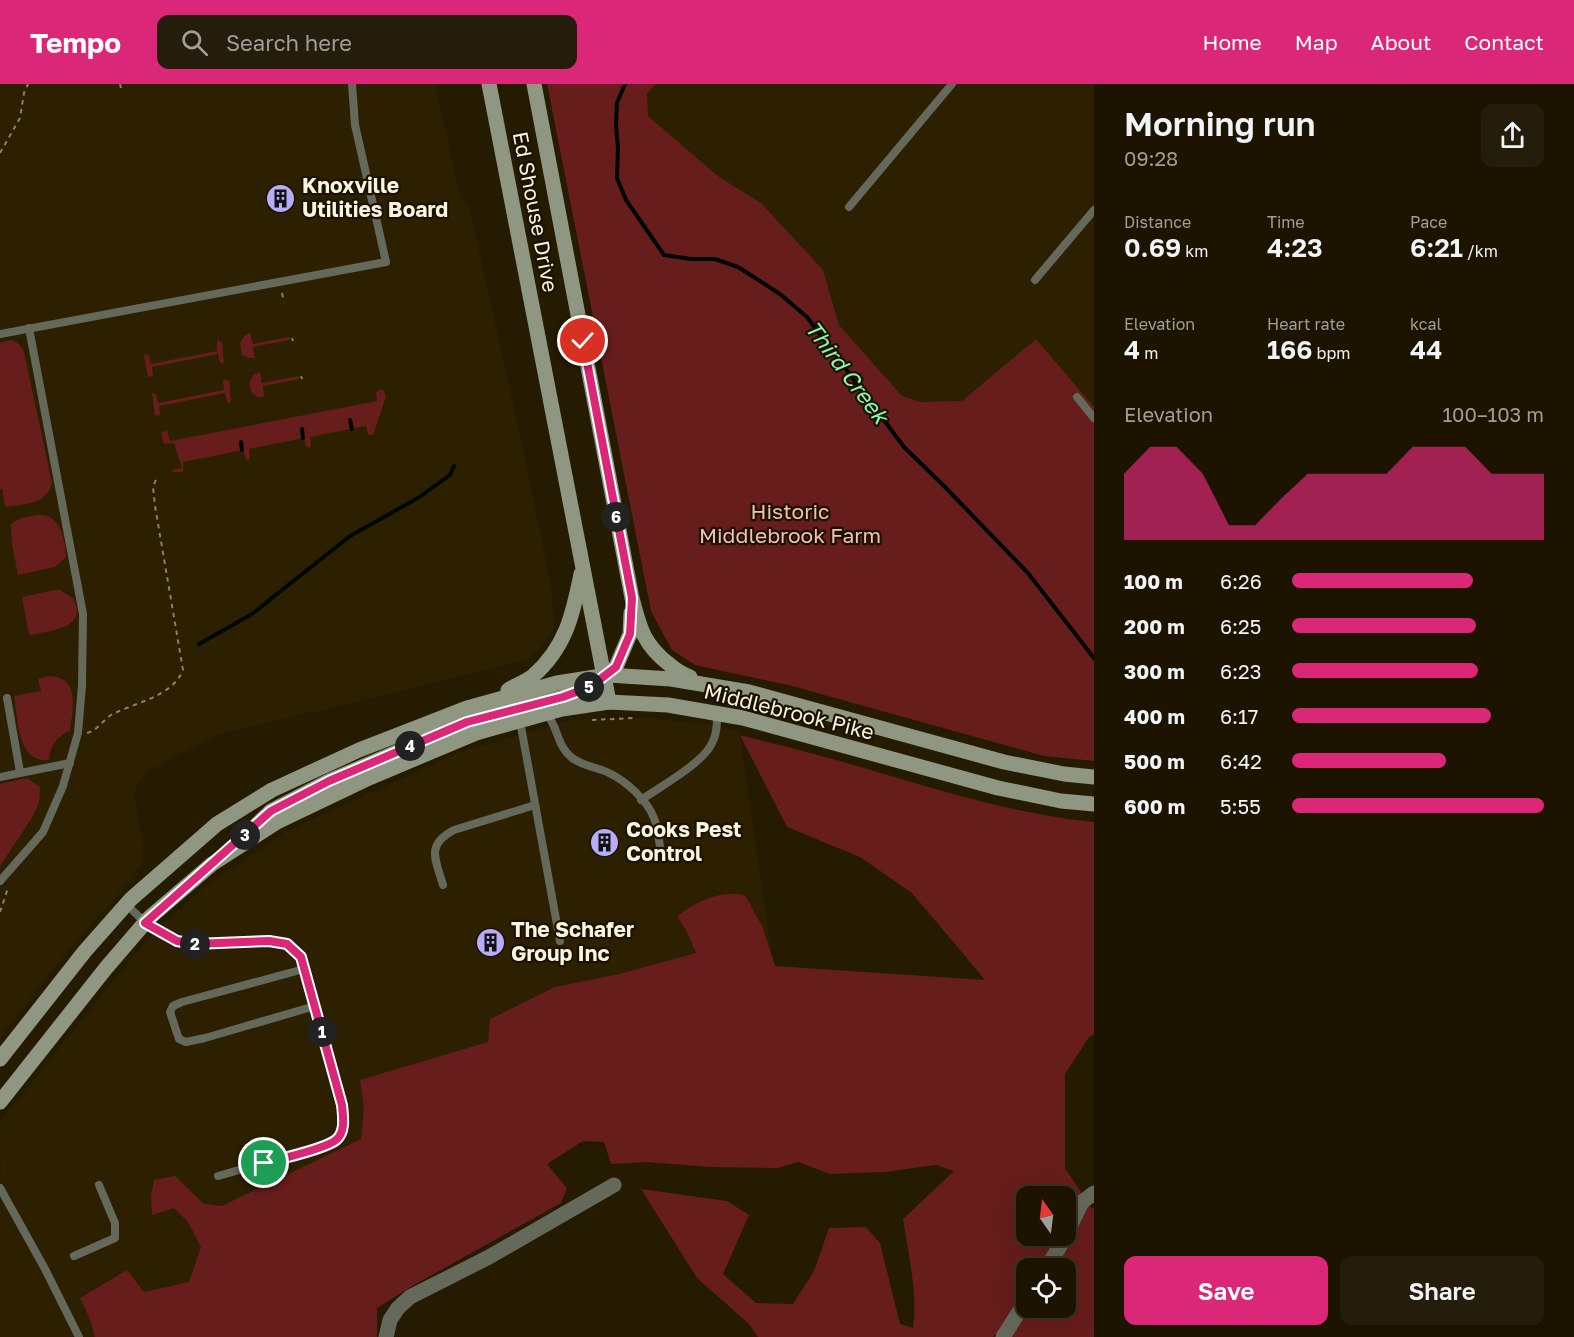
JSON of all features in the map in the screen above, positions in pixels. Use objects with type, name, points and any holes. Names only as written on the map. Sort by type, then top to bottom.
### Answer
[{"type":"main road","name":"Ed Shouse Drive","points":[[489,84],[609,702]]},
{"type":"main road","name":"Ed Shouse Drive","points":[[534,84],[632,598]]},
{"type":"main road","points":[[477,705],[532,677],[551,657],[564,637],[573,614],[583,565]]},
{"type":"main road","points":[[212,864],[271,811],[329,781],[467,722],[563,697],[590,687],[616,667],[630,634],[632,598]]},
{"type":"main road","points":[[632,598],[639,627],[654,653],[681,674],[749,692]]},
{"type":"main road","name":"Middlebrook Pike","points":[[0,1059],[85,951],[126,904],[217,825],[272,790],[359,750],[477,705],[557,683],[604,675],[670,679],[749,692],[1004,762],[1065,774],[1094,777]]},
{"type":"main road","name":"Middlebrook Pike","points":[[0,1102],[106,968],[145,923],[212,864],[277,822],[363,781],[476,733],[520,721],[609,702],[668,705],[743,718],[998,788],[1061,801],[1094,804]]},
{"type":"street","points":[[386,1337],[390,1320],[398,1308],[410,1297],[489,1257],[614,1185]]},
{"type":"street","points":[[1053,1258],[1083,1203],[1094,1192]]},
{"type":"street","points":[[1003,1337],[1016,1317]]},
{"type":"lane","points":[[0,334],[386,262],[355,125],[352,84]]},
{"type":"lane","points":[[849,207],[952,84]]},
{"type":"lane","points":[[1035,280],[1094,210]]},
{"type":"lane","points":[[0,881],[43,832],[63,786],[80,718],[83,614],[29,328]]},
{"type":"lane","points":[[1077,397],[1094,418]]},
{"type":"lane","points":[[7,698],[21,772]]},
{"type":"lane","points":[[641,800],[697,761],[710,747],[717,725],[717,713]]},
{"type":"lane","points":[[546,714],[552,720],[562,747],[570,757],[612,774],[641,800],[654,819],[662,859]]},
{"type":"lane","points":[[520,721],[560,941]]},
{"type":"lane","points":[[0,777],[70,763]]},
{"type":"lane","points":[[444,885],[435,856],[435,847],[445,835],[454,830],[535,805]]},
{"type":"lane","points":[[126,904],[145,923],[177,941],[194,944],[269,941],[287,944],[301,957],[342,1105],[344,1122],[342,1131],[337,1140],[310,1150],[218,1176]]},
{"type":"lane","points":[[304,969],[173,1006],[170,1012],[174,1029],[179,1039],[186,1042],[315,1006]]},
{"type":"lane","points":[[74,1256],[115,1238],[115,1223],[99,1185]]},
{"type":"lane","points":[[0,1188],[45,1269],[79,1337]]},
{"type":"path","points":[[0,153],[20,118],[24,93],[28,84]]},
{"type":"path","points":[[281,290],[284,302]]},
{"type":"path","points":[[84,733],[93,731],[112,714],[165,690],[176,682],[183,670],[153,492],[157,477]]},
{"type":"path","points":[[592,720],[636,718]]},
{"type":"path","points":[[0,912],[8,888]]},
{"type":"shaded area","points":[[0,84],[435,84],[460,195],[470,210],[521,440],[551,586],[554,628],[543,645],[527,660],[218,735],[174,756],[144,775],[134,795],[143,842],[143,861],[130,881],[71,947],[0,1037]]},
{"type":"shaded area","points":[[644,84],[1094,84],[1094,407],[1036,339],[918,439],[626,111]]},
{"type":"shaded area","points":[[647,718],[714,725],[739,731],[777,990],[201,1337],[0,1337],[1,1120],[156,929],[210,883],[285,832],[463,751],[570,720]]},
{"type":"green space","name":"Historic Middlebrook Farm","points":[[547,84],[655,84],[647,94],[648,116],[719,177],[761,203],[823,270],[839,325],[902,396],[920,402],[962,401],[1036,339],[1094,407],[1094,761],[1044,756],[792,686],[695,665],[672,650],[651,611]]},
{"type":"green space","points":[[250,333],[253,344],[289,337],[290,340],[253,347],[255,358],[249,358],[242,355],[240,343],[244,336]]},
{"type":"green space","points":[[11,340],[19,344],[24,352],[52,483],[45,496],[40,499],[5,507],[2,489],[0,489],[0,343]]},
{"type":"green space","points":[[217,340],[222,342],[224,364],[220,362],[218,354],[152,367],[153,376],[148,377],[145,354],[149,355],[151,364],[217,351]]},
{"type":"green space","points":[[260,372],[262,383],[299,376],[299,379],[263,386],[264,397],[258,397],[252,393],[249,384],[253,375]]},
{"type":"green space","points":[[225,379],[229,381],[231,403],[227,402],[225,393],[159,406],[160,415],[155,416],[152,393],[156,394],[158,403],[224,390],[223,381]]},
{"type":"green space","points":[[381,389],[386,397],[373,435],[368,435],[366,426],[310,437],[311,446],[309,448],[304,438],[249,449],[250,458],[248,460],[243,450],[183,462],[183,472],[172,472],[182,468],[174,443],[164,444],[161,433],[167,430],[170,441],[377,401],[376,392]]},
{"type":"green space","points":[[46,516],[57,523],[63,536],[66,557],[55,567],[18,575],[11,524],[21,518]]},
{"type":"green space","points":[[60,590],[73,598],[77,608],[76,616],[64,627],[29,635],[22,597]]},
{"type":"green space","points":[[49,676],[66,682],[73,696],[73,705],[70,731],[55,742],[49,760],[38,759],[25,747],[18,727],[14,696],[41,691],[38,679]]},
{"type":"green space","points":[[740,735],[1000,806],[1094,822],[1094,1034],[1089,1037],[1065,1074],[1065,1168],[1092,1209],[1094,1207],[1094,1337],[1009,1337],[996,1334],[993,1337],[758,1337],[749,1324],[697,1278],[641,1189],[727,1201],[749,1215],[723,1274],[756,1303],[793,1304],[814,1271],[829,1228],[866,1227],[880,1243],[900,1324],[913,1328],[913,1287],[903,1219],[954,1171],[936,1165],[885,1172],[830,1174],[798,1162],[778,1168],[710,1167],[647,1162],[611,1164],[604,1142],[583,1141],[547,1164],[567,1188],[561,1203],[377,1308],[377,1337],[95,1337],[80,1298],[127,1270],[144,1292],[189,1282],[201,1247],[188,1222],[174,1208],[152,1215],[151,1196],[154,1180],[175,1176],[204,1204],[222,1206],[361,1139],[364,1108],[360,1080],[488,1042],[490,1019],[555,987],[619,974],[696,953],[677,916],[709,898],[726,894],[745,895],[763,928],[775,966],[985,980],[912,893],[860,857],[787,827]]},
{"type":"green space","points":[[27,778],[40,787],[39,803],[0,866],[0,784]]},
{"type":"waterway","name":"Third Creek","points":[[625,84],[617,103],[617,178],[626,200],[664,255],[691,259],[715,259],[738,267],[780,294],[807,317],[904,447],[1028,573],[1094,658]]},
{"type":"waterway","points":[[350,420],[352,429]]},
{"type":"waterway","points":[[302,429],[303,438]]},
{"type":"waterway","points":[[241,442],[242,450]]},
{"type":"waterway","points":[[199,644],[252,614],[350,536],[418,498],[450,475],[454,466]]},
{"type":"place","name":"Knoxville Utilities Board","points":[[281,198]]},
{"type":"place","name":"Cooks Pest Control","points":[[605,842]]},
{"type":"place","name":"The Schafer Group Inc","points":[[490,942]]},
{"type":"route","points":[[264,1163],[337,1140],[344,1122],[342,1105],[301,957],[287,944],[269,941],[194,944],[177,941],[145,923],[271,811],[329,781],[467,722],[563,697],[590,687],[616,667],[630,634],[632,598],[583,341]]}]
